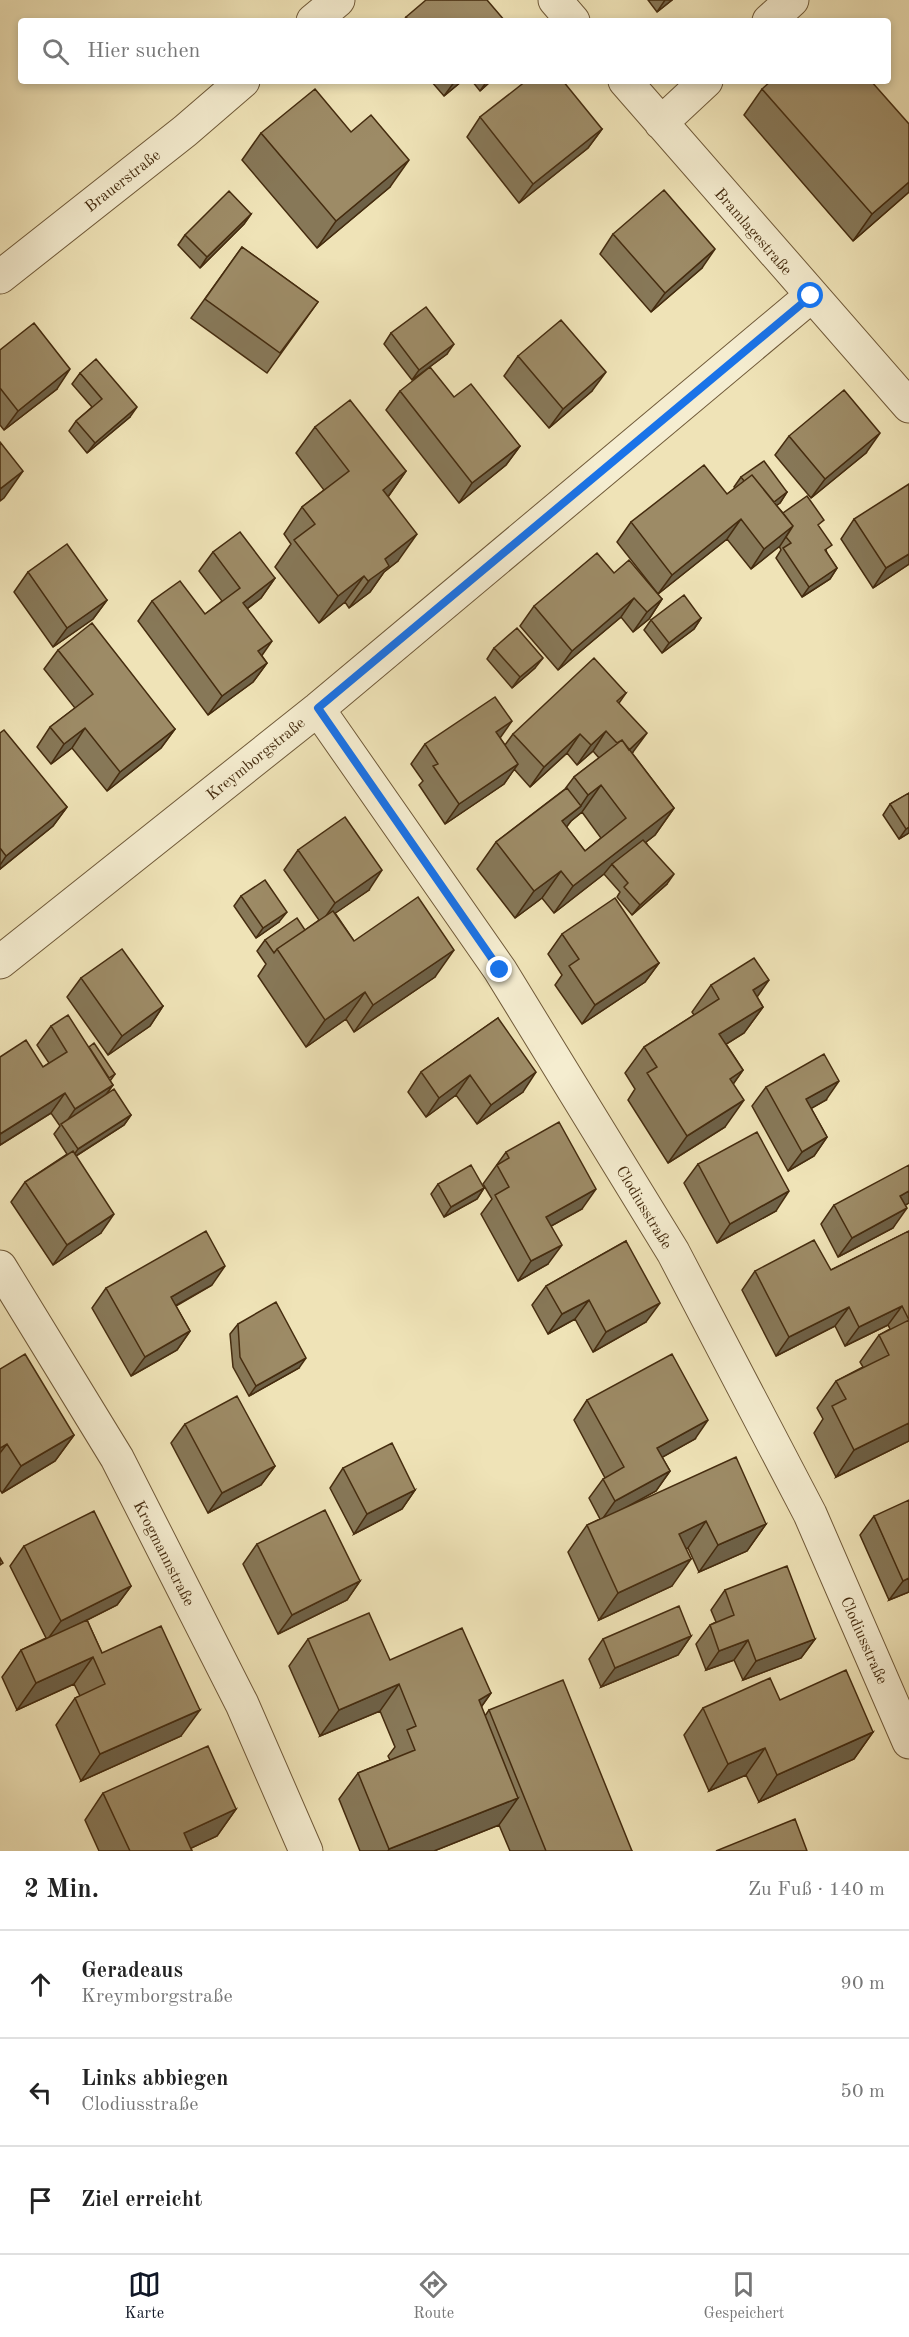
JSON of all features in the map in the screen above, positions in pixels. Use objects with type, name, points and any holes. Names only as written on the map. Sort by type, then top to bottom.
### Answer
[{"type":"street","points":[[317,18],[338,0]]},
{"type":"street","points":[[555,0],[570,18]]},
{"type":"street","points":[[772,18],[792,0]]},
{"type":"street","name":"Brauerstraße","points":[[0,277],[185,131],[240,84]]},
{"type":"street","name":"Bramlagestraße","points":[[628,84],[909,406]]},
{"type":"street","points":[[661,123],[703,84]]},
{"type":"street","name":"Kreymborgstraße","points":[[0,962],[318,708],[811,296]]},
{"type":"street","name":"Clodiusstraße","points":[[318,708],[500,970],[673,1252],[810,1514],[909,1742]]},
{"type":"street","name":"Krogmannstraße","points":[[0,1267],[117,1458],[242,1704],[306,1851]]},
{"type":"building","points":[[426,0],[487,0],[502,18],[407,18]]},
{"type":"building","points":[[522,84],[565,84],[602,129],[533,184],[480,117]]},
{"type":"building","points":[[768,84],[874,84],[909,124],[909,182],[872,214],[762,89]]},
{"type":"building","points":[[315,89],[351,132],[371,115],[409,160],[336,221],[261,133]]},
{"type":"building","points":[[664,190],[715,249],[665,293],[613,234]]},
{"type":"building","points":[[229,191],[251,214],[207,257],[185,235]]},
{"type":"building","points":[[242,247],[318,302],[280,353],[205,299]]},
{"type":"building","points":[[426,307],[454,344],[419,370],[391,333]]},
{"type":"building","points":[[561,320],[606,372],[563,409],[518,356]]},
{"type":"building","points":[[34,323],[70,369],[18,411],[0,388],[0,350]]},
{"type":"building","points":[[96,359],[137,407],[95,443],[76,421],[102,399],[80,373]]},
{"type":"building","points":[[430,367],[454,397],[471,384],[520,446],[472,483],[400,391]]},
{"type":"building","points":[[844,390],[880,433],[825,479],[789,436]]},
{"type":"building","points":[[350,400],[406,471],[383,490],[417,534],[385,559],[389,566],[368,581],[364,576],[338,596],[294,540],[315,524],[302,507],[349,471],[315,427]]},
{"type":"building","points":[[0,442],[23,471],[0,489]]},
{"type":"building","points":[[764,461],[787,492],[774,502],[752,475],[744,481],[741,477]]},
{"type":"building","points":[[704,465],[727,494],[752,475],[793,526],[764,549],[741,519],[672,575],[631,522]]},
{"type":"building","points":[[909,484],[909,554],[886,568],[854,519]]},
{"type":"building","points":[[807,496],[824,520],[818,525],[832,545],[825,550],[837,568],[809,587],[783,548],[791,543],[786,537],[793,526],[783,513]]},
{"type":"building","points":[[240,532],[275,578],[243,603],[272,641],[258,651],[267,663],[222,696],[152,601],[180,581],[205,614],[240,588],[213,552]]},
{"type":"building","points":[[67,544],[107,600],[67,628],[28,572]]},
{"type":"building","points":[[597,553],[614,573],[629,560],[662,599],[647,612],[634,598],[572,651],[534,606]]},
{"type":"building","points":[[684,595],[701,618],[669,643],[651,620]]},
{"type":"building","points":[[92,623],[175,729],[120,772],[85,728],[64,744],[50,727],[93,694],[58,650]]},
{"type":"building","points":[[517,628],[543,658],[520,677],[494,648]]},
{"type":"building","points":[[594,658],[626,693],[617,701],[647,733],[629,750],[622,740],[617,743],[606,731],[591,745],[580,734],[544,767],[513,734]]},
{"type":"building","points":[[495,697],[512,721],[496,732],[518,764],[459,804],[433,766],[438,764],[425,744]]},
{"type":"building","points":[[4,730],[67,807],[6,856],[0,848],[0,733]]},
{"type":"building","points":[[622,740],[674,808],[573,886],[561,871],[534,891],[496,842],[567,788],[581,806],[562,821],[585,851],[626,818],[601,785],[588,795],[574,777]]},
{"type":"building","points":[[909,793],[909,827],[906,829],[890,804]]},
{"type":"building","points":[[345,817],[382,870],[335,903],[298,850]]},
{"type":"building","points":[[643,840],[674,874],[640,905],[624,887],[628,883],[612,864]]},
{"type":"building","points":[[265,880],[287,912],[263,928],[241,896]]},
{"type":"building","points":[[418,897],[454,950],[373,1005],[365,992],[325,1020],[277,949],[333,911],[354,941]]},
{"type":"building","points":[[615,898],[659,963],[595,1005],[569,966],[579,959],[562,934]]},
{"type":"building","points":[[297,918],[305,930],[274,953],[265,940]]},
{"type":"building","points":[[122,949],[163,1006],[122,1036],[81,978]]},
{"type":"building","points":[[754,958],[769,980],[753,990],[763,1007],[719,1034],[743,1070],[730,1079],[744,1100],[687,1136],[647,1073],[657,1067],[644,1047],[719,999],[711,985]]},
{"type":"building","points":[[68,1015],[113,1085],[75,1109],[65,1093],[0,1134],[0,1057],[26,1040],[43,1067],[67,1052],[51,1026]]},
{"type":"building","points":[[498,1018],[536,1072],[491,1105],[470,1075],[439,1098],[421,1072]]},
{"type":"building","points":[[94,1043],[115,1074],[109,1078],[89,1047]]},
{"type":"building","points":[[824,1054],[839,1081],[806,1099],[827,1137],[802,1152],[766,1087]]},
{"type":"building","points":[[114,1089],[131,1115],[78,1149],[61,1124]]},
{"type":"building","points":[[559,1122],[596,1189],[546,1217],[562,1245],[531,1261],[495,1195],[509,1187],[497,1165],[509,1158],[506,1152]]},
{"type":"building","points":[[757,1132],[789,1191],[730,1224],[698,1164]]},
{"type":"building","points":[[73,1151],[114,1214],[67,1245],[25,1182]]},
{"type":"building","points":[[471,1165],[484,1188],[451,1207],[438,1184]]},
{"type":"building","points":[[909,1165],[909,1191],[900,1196],[907,1208],[852,1238],[834,1205]]},
{"type":"building","points":[[206,1231],[225,1266],[171,1297],[190,1331],[145,1357],[106,1288]]},
{"type":"building","points":[[909,1231],[909,1320],[902,1306],[859,1327],[849,1307],[789,1337],[755,1271],[814,1240],[831,1270]]},
{"type":"building","points":[[626,1241],[660,1303],[606,1332],[589,1300],[562,1314],[546,1286]]},
{"type":"building","points":[[276,1302],[306,1358],[256,1386],[240,1357],[238,1324]]},
{"type":"building","points":[[909,1320],[909,1423],[854,1450],[832,1406],[846,1399],[836,1381],[889,1355],[879,1335]]},
{"type":"building","points":[[25,1354],[74,1435],[21,1466],[7,1444],[0,1448],[0,1369]]},
{"type":"building","points":[[672,1354],[708,1420],[657,1448],[670,1471],[615,1501],[603,1479],[624,1467],[587,1400]]},
{"type":"building","points":[[237,1396],[275,1466],[222,1493],[185,1424]]},
{"type":"building","points":[[392,1443],[415,1490],[367,1514],[343,1468]]},
{"type":"building","points":[[736,1457],[766,1524],[718,1545],[706,1521],[679,1534],[691,1559],[618,1593],[587,1525]]},
{"type":"building","points":[[909,1500],[909,1578],[903,1581],[874,1516]]},
{"type":"building","points":[[325,1510],[360,1581],[292,1615],[257,1544]]},
{"type":"building","points":[[94,1511],[131,1586],[61,1621],[24,1546]]},
{"type":"building","points":[[787,1566],[815,1639],[756,1661],[748,1640],[719,1651],[710,1625],[734,1615],[725,1590]]},
{"type":"building","points":[[679,1606],[691,1636],[615,1668],[603,1639]]},
{"type":"building","points":[[369,1613],[390,1660],[462,1628],[491,1693],[479,1700],[518,1798],[389,1849],[358,1773],[415,1750],[407,1730],[416,1726],[399,1684],[339,1710],[308,1639]]},
{"type":"building","points":[[87,1620],[102,1653],[161,1626],[200,1710],[100,1754],[75,1698],[105,1684],[93,1657],[36,1683],[21,1650]]},
{"type":"building","points":[[846,1670],[873,1732],[777,1775],[765,1748],[728,1764],[703,1708],[770,1678],[780,1700]]},
{"type":"building","points":[[563,1680],[632,1851],[546,1851],[489,1710]]},
{"type":"building","points":[[208,1746],[236,1809],[184,1833],[192,1851],[130,1851],[103,1793]]},
{"type":"building","points":[[795,1819],[807,1851],[716,1851]]},
{"type":"route","points":[[500,970],[318,708],[811,296]]}]
